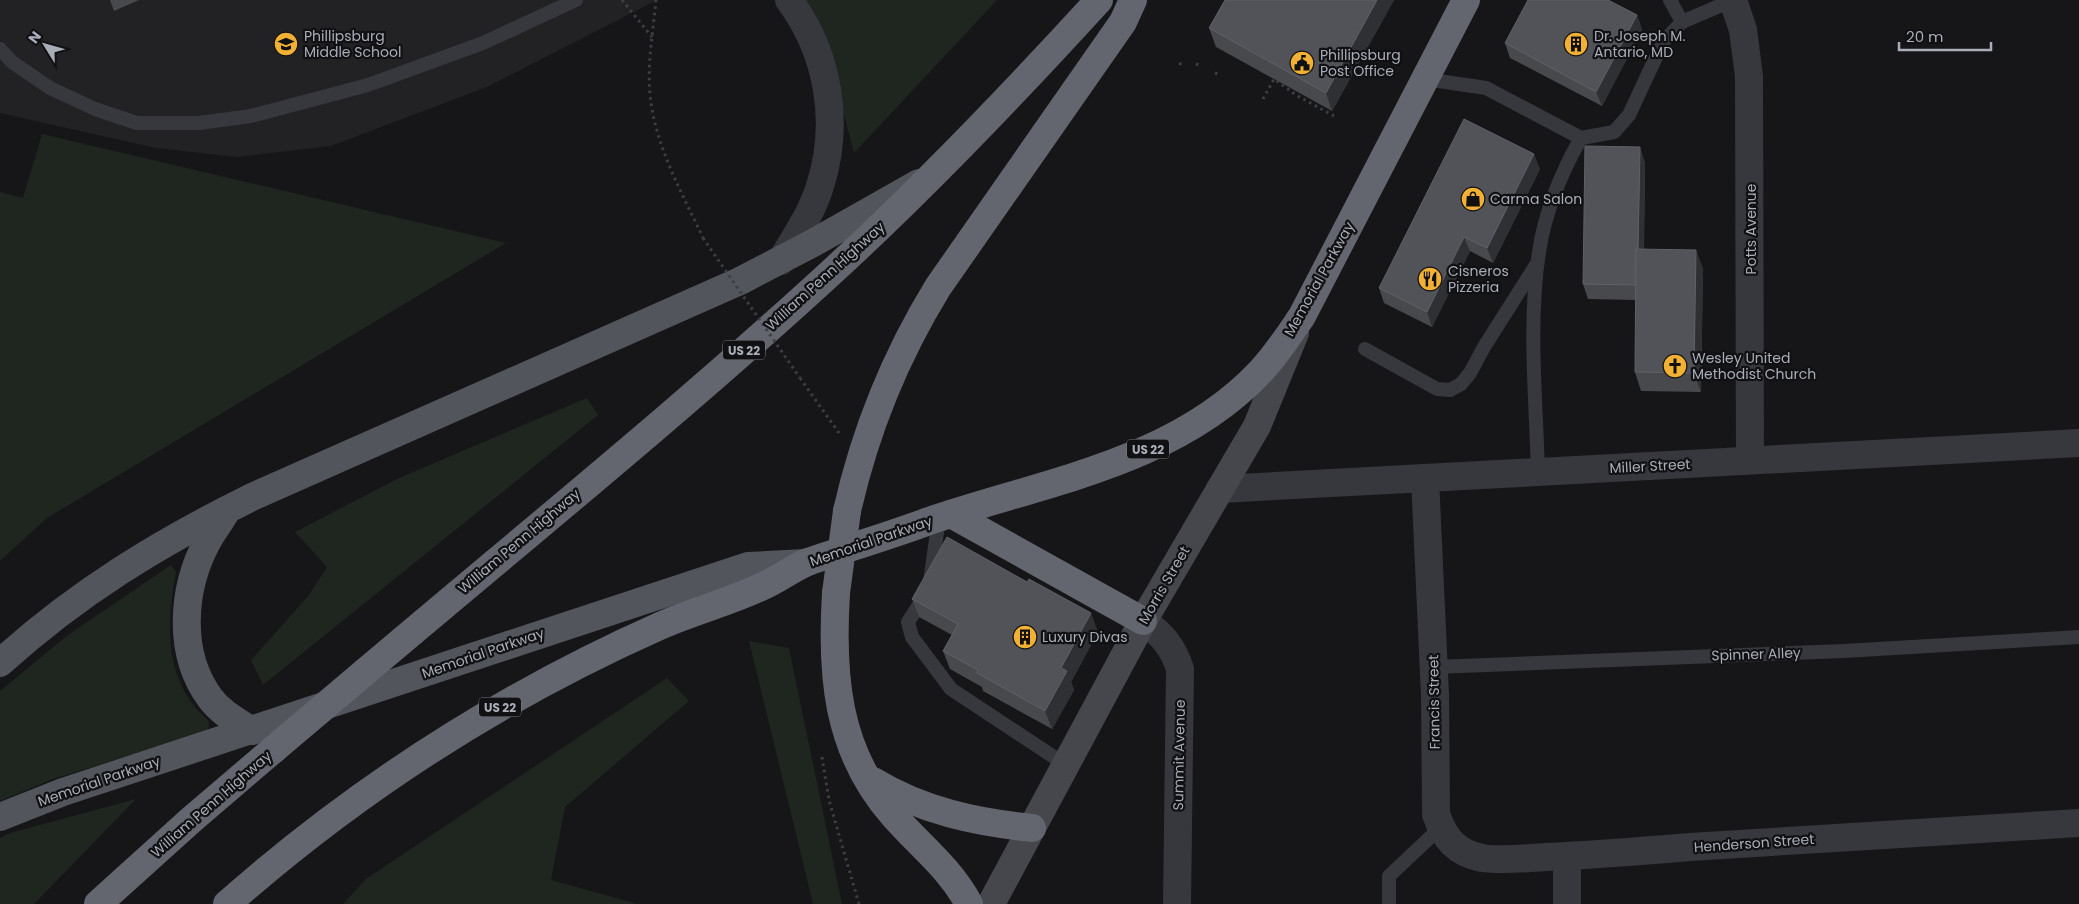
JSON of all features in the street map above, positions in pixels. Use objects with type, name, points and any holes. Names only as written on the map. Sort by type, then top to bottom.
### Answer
[{"type":"highway","name":"US 22","points":[[936,173],[1100,0]]},
{"type":"highway","points":[[969,904],[956,882],[893,815],[867,778],[847,730],[837,691],[834,654],[836,593],[847,511],[855,474],[874,415],[920,316],[938,287],[1123,22],[1133,0]]},
{"type":"highway","name":"Memorial Parkway","points":[[805,563],[945,516],[1110,465],[1156,445],[1180,432],[1224,405],[1242,390],[1276,354],[1302,316],[1466,0]]},
{"type":"highway","name":"William Penn Highway","points":[[98,904],[184,825],[712,378],[836,267],[936,173]]},
{"type":"highway","points":[[945,516],[1144,620]]},
{"type":"highway","name":"US 22","points":[[227,904],[316,830],[360,797],[492,712],[626,641],[702,609],[762,587],[805,563]]},
{"type":"highway","points":[[867,778],[893,794],[911,802],[963,818],[1032,828]]},
{"type":"main road","points":[[0,663],[46,622],[111,576],[228,508],[694,303],[781,261],[936,173]]},
{"type":"main road","points":[[228,508],[207,542],[194,575],[187,613],[187,632],[194,668],[211,699],[222,711],[252,731]]},
{"type":"main road","name":"Memorial Parkway","points":[[0,817],[63,792],[748,566],[805,563]]},
{"type":"street","points":[[781,261],[812,207],[820,187],[830,144],[831,121],[827,85],[818,54],[806,28],[789,0]]},
{"type":"street","name":"Potts Avenue","points":[[1733,0],[1743,30],[1749,76],[1750,460]]},
{"type":"street","name":"Morris Street","points":[[991,904],[1144,620],[1266,409],[1302,316]]},
{"type":"street","name":"Miller Street","points":[[1220,490],[2079,443]]},
{"type":"street","name":"Francis Street","points":[[1425,478],[1434,667],[1434,791],[1436,814],[1440,828]]},
{"type":"street","name":"Summit Avenue","points":[[1144,620],[1165,639],[1176,657],[1180,669],[1177,904]]},
{"type":"street","name":"Henderson Street","points":[[1440,828],[1448,841],[1462,851],[1481,858],[1504,859],[2079,823]]},
{"type":"street","points":[[1567,856],[1567,904]]},
{"type":"lane","points":[[0,48],[12,62],[50,88],[95,109],[138,123],[199,123],[251,116],[368,85],[483,43],[576,0]]},
{"type":"lane","points":[[1670,0],[1682,22]]},
{"type":"lane","points":[[1425,79],[1486,88],[1581,138],[1614,132],[1629,115],[1663,42],[1682,22],[1733,0]]},
{"type":"lane","points":[[1538,472],[1535,299],[1538,262],[1550,204],[1571,155],[1581,138]]},
{"type":"lane","points":[[1364,349],[1437,389],[1450,390],[1462,384],[1538,262]]},
{"type":"lane","points":[[945,516],[929,589],[908,622],[912,637],[951,689],[1066,765]]},
{"type":"lane","name":"Spinner Alley","points":[[1434,667],[1844,651],[2079,637]]},
{"type":"lane","points":[[1389,904],[1389,876],[1440,828]]},
{"type":"path","points":[[622,0],[652,38]]},
{"type":"path","points":[[656,0],[650,79],[651,103],[663,149],[673,175],[704,238],[844,440]]},
{"type":"path","points":[[1179,64],[1185,63]]},
{"type":"path","points":[[1196,64],[1202,66]]},
{"type":"path","points":[[1215,73],[1220,75]]},
{"type":"path","points":[[1263,99],[1274,79],[1296,95],[1334,116]]},
{"type":"path","points":[[822,752],[829,800],[856,886],[859,904]]},
{"type":"shaded area","name":"Phillipsburg Middle School","points":[[0,0],[657,0],[487,87],[331,146],[237,157],[156,148],[0,113]]},
{"type":"shaded area","points":[[797,0],[997,0],[854,153],[831,66]]},
{"type":"shaded area","points":[[42,134],[506,243],[47,518],[0,561],[0,192],[23,198]]},
{"type":"shaded area","points":[[587,398],[598,415],[263,685],[251,660],[309,595],[327,567],[295,532],[399,478]]},
{"type":"shaded area","points":[[171,565],[176,572],[170,621],[170,637],[175,669],[189,699],[209,722],[208,731],[53,779],[0,801],[0,691],[68,635]]},
{"type":"shaded area","points":[[749,641],[789,648],[842,904],[813,904]]},
{"type":"shaded area","points":[[667,678],[689,701],[565,807],[551,880],[638,904],[343,904],[366,879]]},
{"type":"shaded area","points":[[136,799],[34,904],[0,904],[0,838],[10,833]]},
{"type":"building","name":"Phillipsburg Post Office","points":[[1225,0],[1377,0],[1326,93],[1209,28]]},
{"type":"building","name":"Dr. Joseph M. Antario, MD","points":[[1528,0],[1608,0],[1637,15],[1596,92],[1505,43]]},
{"type":"building","points":[[1464,119],[1534,154],[1487,248],[1464,237],[1427,312],[1379,288]]},
{"type":"building","points":[[1585,146],[1640,147],[1636,285],[1583,284]]},
{"type":"building","points":[[1636,249],[1696,250],[1694,373],[1635,372]]},
{"type":"building","name":"Luxury Divas","points":[[947,537],[1027,582],[1029,579],[1091,613],[1061,668],[1067,671],[1045,711],[977,673],[978,670],[943,651],[958,624],[912,599]]},
{"type":"place","name":"Phillipsburg Middle School","points":[[286,44]]},
{"type":"place","name":"Dr. Joseph M. Antario, MD","points":[[1576,44]]},
{"type":"place","name":"Phillipsburg Post Office","points":[[1302,63]]},
{"type":"place","name":"Carma Salon","points":[[1473,199]]},
{"type":"place","name":"Cisneros Pizzeria","points":[[1430,279]]},
{"type":"place","name":"Wesley United Methodist Church","points":[[1675,366]]},
{"type":"place","name":"Luxury Divas","points":[[1025,637]]}]
